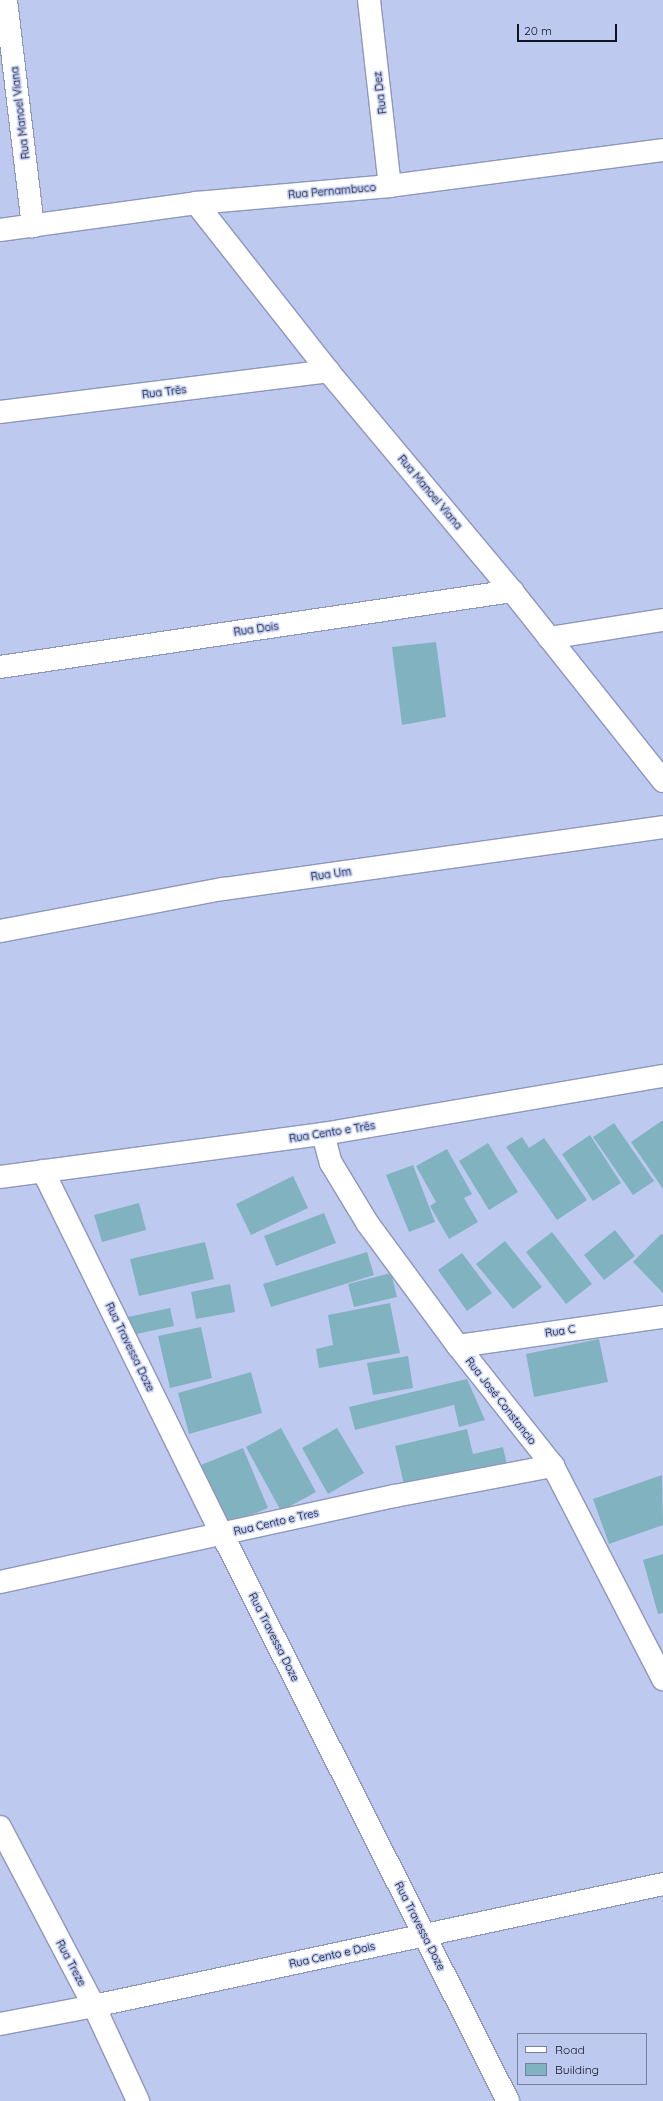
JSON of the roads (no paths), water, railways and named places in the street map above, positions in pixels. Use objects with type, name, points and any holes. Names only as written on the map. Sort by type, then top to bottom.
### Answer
[{"type":"street","name":"Rua Manoel Viana","points":[[6,0],[33,226]]},
{"type":"street","name":"Rua Dez","points":[[369,0],[390,186]]},
{"type":"street","name":"Rua Pernambuco","points":[[0,230],[196,203],[390,186],[663,150]]},
{"type":"street","name":"Rua Manoel Viana","points":[[196,203],[328,371],[512,591],[663,781]]},
{"type":"street","name":"Rua Três","points":[[0,412],[328,371]]},
{"type":"street","name":"Rua Dois","points":[[0,667],[512,591]]},
{"type":"street","points":[[549,638],[663,620]]},
{"type":"street","name":"Rua Um","points":[[0,931],[223,889],[663,827]]},
{"type":"street","name":"Rua Cento e Três","points":[[0,1177],[323,1134],[663,1076]]},
{"type":"street","name":"Rua José Constancio","points":[[323,1134],[330,1163],[368,1224],[458,1346],[553,1466],[663,1679]]},
{"type":"street","name":"Rua Travessa Doze","points":[[43,1171],[222,1534],[508,2101]]},
{"type":"street","name":"Rua C","points":[[458,1346],[663,1317]]},
{"type":"street","name":"Rua Cento e Tres","points":[[0,1582],[395,1496],[553,1466]]},
{"type":"street","name":"Rua Treze","points":[[0,1826],[94,2006],[138,2101]]},
{"type":"street","name":"Rua Cento e Dois","points":[[0,2024],[94,2006],[663,1884]]}]
